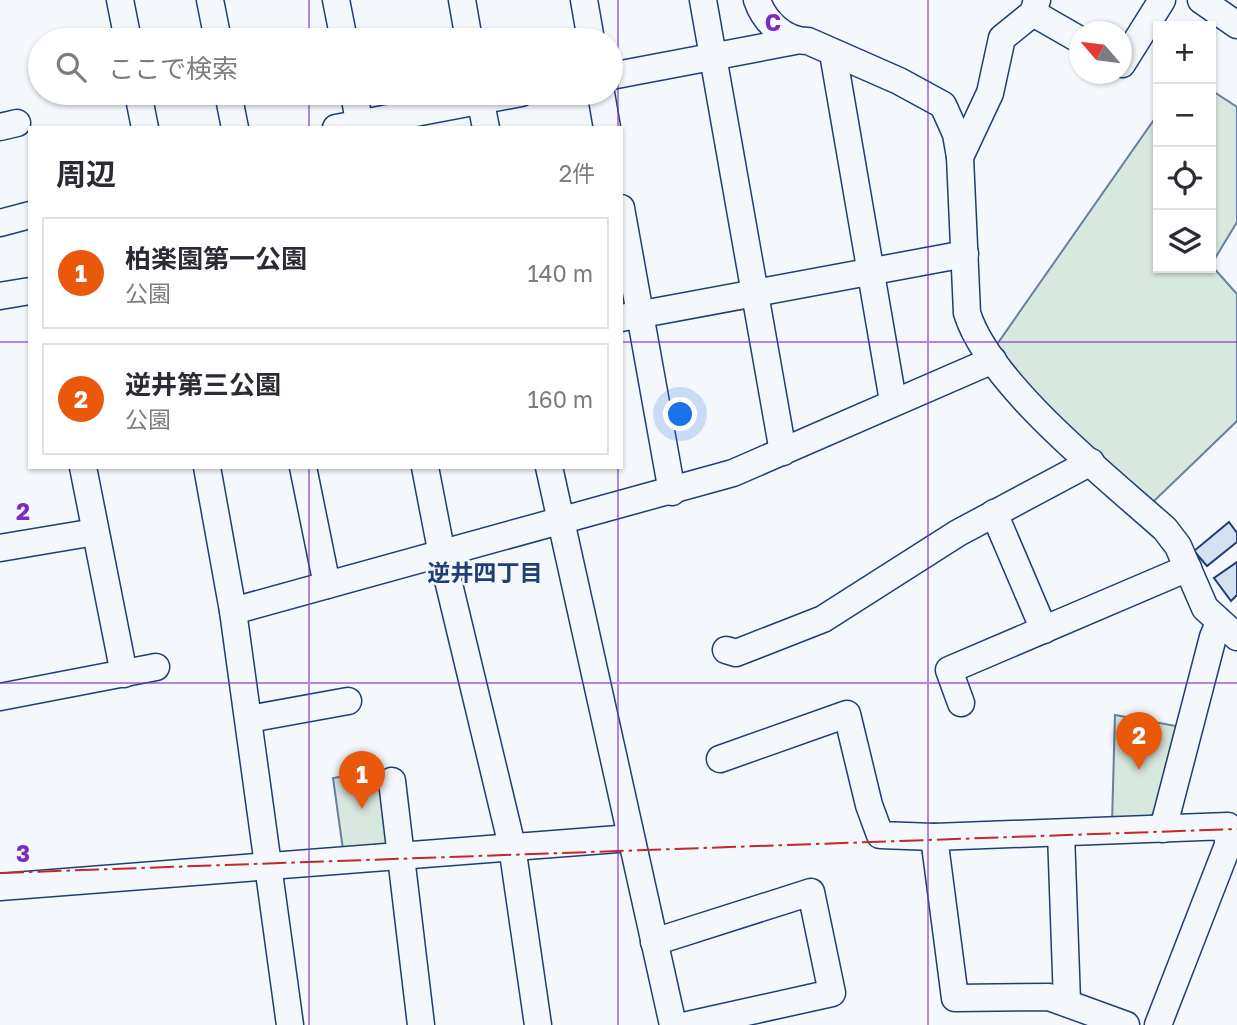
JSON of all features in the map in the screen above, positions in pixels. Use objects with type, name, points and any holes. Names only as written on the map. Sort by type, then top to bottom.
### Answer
[{"type":"street","points":[[120,0],[126,28]]},
{"type":"street","points":[[210,0],[216,28]]},
{"type":"street","points":[[336,0],[342,28]]},
{"type":"street","points":[[462,0],[468,28]]},
{"type":"street","points":[[584,0],[589,28]]},
{"type":"street","points":[[703,0],[783,452]]},
{"type":"street","points":[[757,0],[762,16],[796,41]]},
{"type":"street","points":[[1132,48],[1162,0]]},
{"type":"street","points":[[1201,0],[1237,25]]},
{"type":"street","points":[[960,157],[990,93],[1002,38],[1035,6],[1069,32]]},
{"type":"street","points":[[623,74],[808,41],[899,81],[943,105],[956,134],[960,157],[967,313],[974,335],[1042,417],[1165,529],[1178,546],[1205,608],[1228,630],[1213,637],[1163,829]]},
{"type":"street","points":[[833,52],[893,401]]},
{"type":"street","points":[[140,105],[145,126]]},
{"type":"street","points":[[230,105],[235,126]]},
{"type":"street","points":[[353,105],[352,126],[445,105]]},
{"type":"street","points":[[482,105],[486,126]]},
{"type":"street","points":[[603,105],[607,126]]},
{"type":"street","points":[[0,223],[28,216]]},
{"type":"street","points":[[623,230],[631,316],[672,492]]},
{"type":"street","points":[[631,316],[965,254]]},
{"type":"street","points":[[0,296],[28,291]]},
{"type":"street","points":[[233,611],[560,523],[733,473],[893,401],[993,360]]},
{"type":"street","points":[[726,650],[736,653],[823,620],[994,513],[1091,462]]},
{"type":"street","points":[[83,469],[124,674]]},
{"type":"street","points":[[207,469],[249,719],[289,1025]]},
{"type":"street","points":[[303,469],[327,585]]},
{"type":"street","points":[[425,469],[442,555],[512,846],[538,1025]]},
{"type":"street","points":[[549,469],[673,1025]]},
{"type":"street","points":[[994,513],[1044,630]]},
{"type":"street","points":[[0,548],[95,532]]},
{"type":"street","points":[[961,703],[949,670],[1188,568]]},
{"type":"street","points":[[0,697],[156,667]]},
{"type":"street","points":[[249,719],[348,701]]},
{"type":"street","points":[[720,759],[847,714],[869,805],[880,835],[934,837],[1061,834],[1228,826],[1228,845],[1158,1025]]},
{"type":"street","points":[[393,781],[421,1025]]},
{"type":"street","points":[[1061,834],[1067,1002]]},
{"type":"street","points":[[934,837],[955,998],[1049,998],[1067,1002],[1126,1025]]},
{"type":"street","points":[[0,887],[631,838]]},
{"type":"street","points":[[654,942],[811,892],[832,993],[688,1025]]},
{"type":"shaded area","points":[[1216,93],[1237,107],[1237,222],[1216,257]]},
{"type":"shaded area","points":[[1153,121],[1153,273],[1216,273],[1216,271],[1237,294],[1237,421],[1151,504],[1044,411],[993,350]]},
{"type":"shaded area","points":[[1115,715],[1176,726],[1154,813],[1144,822],[1112,823]]},
{"type":"shaded area","points":[[381,770],[392,839],[387,847],[343,850],[333,778]]},
{"type":"building","points":[[1229,522],[1237,533],[1237,542],[1207,566],[1194,551]]},
{"type":"building","points":[[1237,562],[1237,595],[1231,601],[1214,578]]},
{"type":"power","points":[[0,873],[1237,829]]},
{"type":"place","name":"逆井第三公園","points":[[1139,770]]},
{"type":"place","name":"柏楽園第一公園","points":[[362,809]]},
{"type":"district","name":"逆井四丁目","points":[[485,572]]}]
